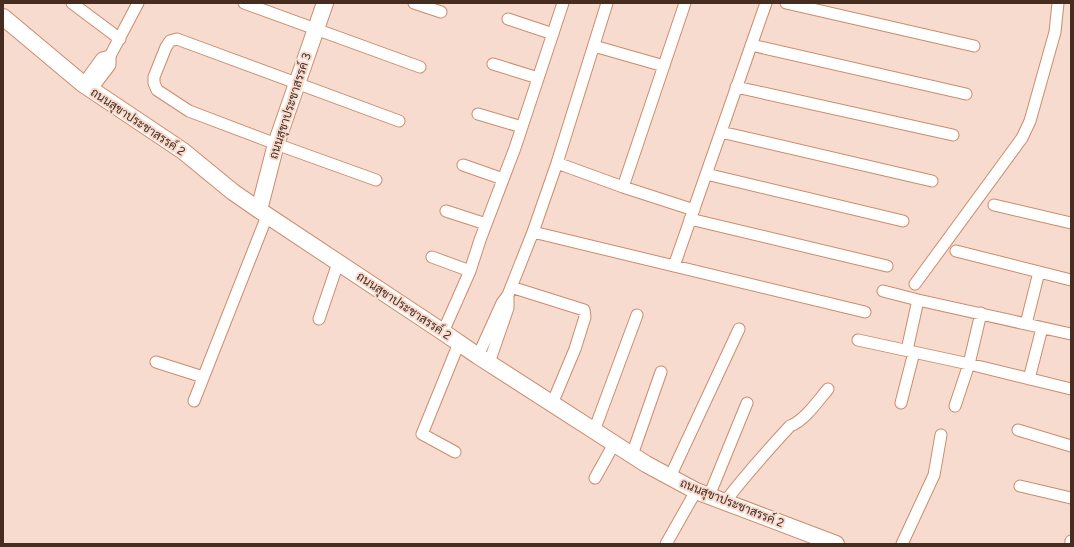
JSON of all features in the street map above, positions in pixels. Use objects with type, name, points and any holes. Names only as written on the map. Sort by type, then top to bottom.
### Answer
[{"type":"street","points":[[72,3],[120,39]]},
{"type":"street","points":[[87,87],[110,65],[110,56],[138,3]]},
{"type":"street","points":[[244,3],[420,67]]},
{"type":"street","name":"ถนนสุขาประชาสรรค์ 3","points":[[263,213],[276,144],[325,3]]},
{"type":"street","points":[[414,3],[441,12]]},
{"type":"street","points":[[443,332],[470,271],[522,127],[563,3]]},
{"type":"street","points":[[483,360],[508,308],[510,291],[533,232],[557,163],[607,3]]},
{"type":"street","points":[[623,187],[685,3]]},
{"type":"street","points":[[674,266],[766,3]]},
{"type":"street","points":[[786,3],[974,46]]},
{"type":"street","points":[[915,284],[1022,138],[1030,122],[1055,32],[1058,3]]},
{"type":"street","name":"ถนนสุขาประชาสรรค์ 2","points":[[3,17],[87,87],[183,151],[233,192],[263,213],[483,360],[614,444],[646,464],[702,494],[836,544]]},
{"type":"street","points":[[508,19],[553,34]]},
{"type":"street","points":[[376,180],[189,111],[157,90],[154,83],[154,77],[166,47],[170,41],[177,39],[399,121]]},
{"type":"street","points":[[751,45],[966,94]]},
{"type":"street","points":[[594,46],[664,66]]},
{"type":"street","points":[[493,64],[538,78]]},
{"type":"street","points":[[736,87],[953,135]]},
{"type":"street","points":[[478,114],[522,127]]},
{"type":"street","points":[[721,132],[932,181]]},
{"type":"street","points":[[557,163],[623,187],[692,215],[886,266]]},
{"type":"street","points":[[462,165],[503,179]]},
{"type":"street","points":[[706,174],[903,221]]},
{"type":"street","points":[[994,205],[1071,223]]},
{"type":"street","points":[[446,211],[486,224]]},
{"type":"street","points":[[194,401],[263,213]]},
{"type":"street","points":[[533,232],[865,312]]},
{"type":"street","points":[[956,251],[1071,280]]},
{"type":"street","points":[[432,257],[470,271]]},
{"type":"street","points":[[319,319],[338,263]]},
{"type":"street","points":[[1026,324],[1038,272]]},
{"type":"street","points":[[510,291],[584,310],[585,317],[575,350],[552,404]]},
{"type":"street","points":[[883,291],[1071,334]]},
{"type":"street","points":[[901,403],[918,300]]},
{"type":"street","points":[[956,406],[969,364],[981,314]]},
{"type":"street","points":[[594,431],[637,315]]},
{"type":"street","points":[[1029,379],[1042,328]]},
{"type":"street","points":[[670,477],[739,330]]},
{"type":"street","points":[[858,340],[969,364],[1071,389]]},
{"type":"street","points":[[455,452],[422,434],[459,343]]},
{"type":"street","points":[[156,362],[203,377]]},
{"type":"street","points":[[632,455],[661,372]]},
{"type":"street","points":[[725,502],[758,460],[790,426],[795,424],[808,412],[828,389]]},
{"type":"street","points":[[666,544],[702,494],[747,403]]},
{"type":"street","points":[[1018,430],[1071,446]]},
{"type":"street","points":[[902,544],[934,475],[941,435]]},
{"type":"street","points":[[595,478],[614,444]]},
{"type":"street","points":[[1020,486],[1071,498]]}]
